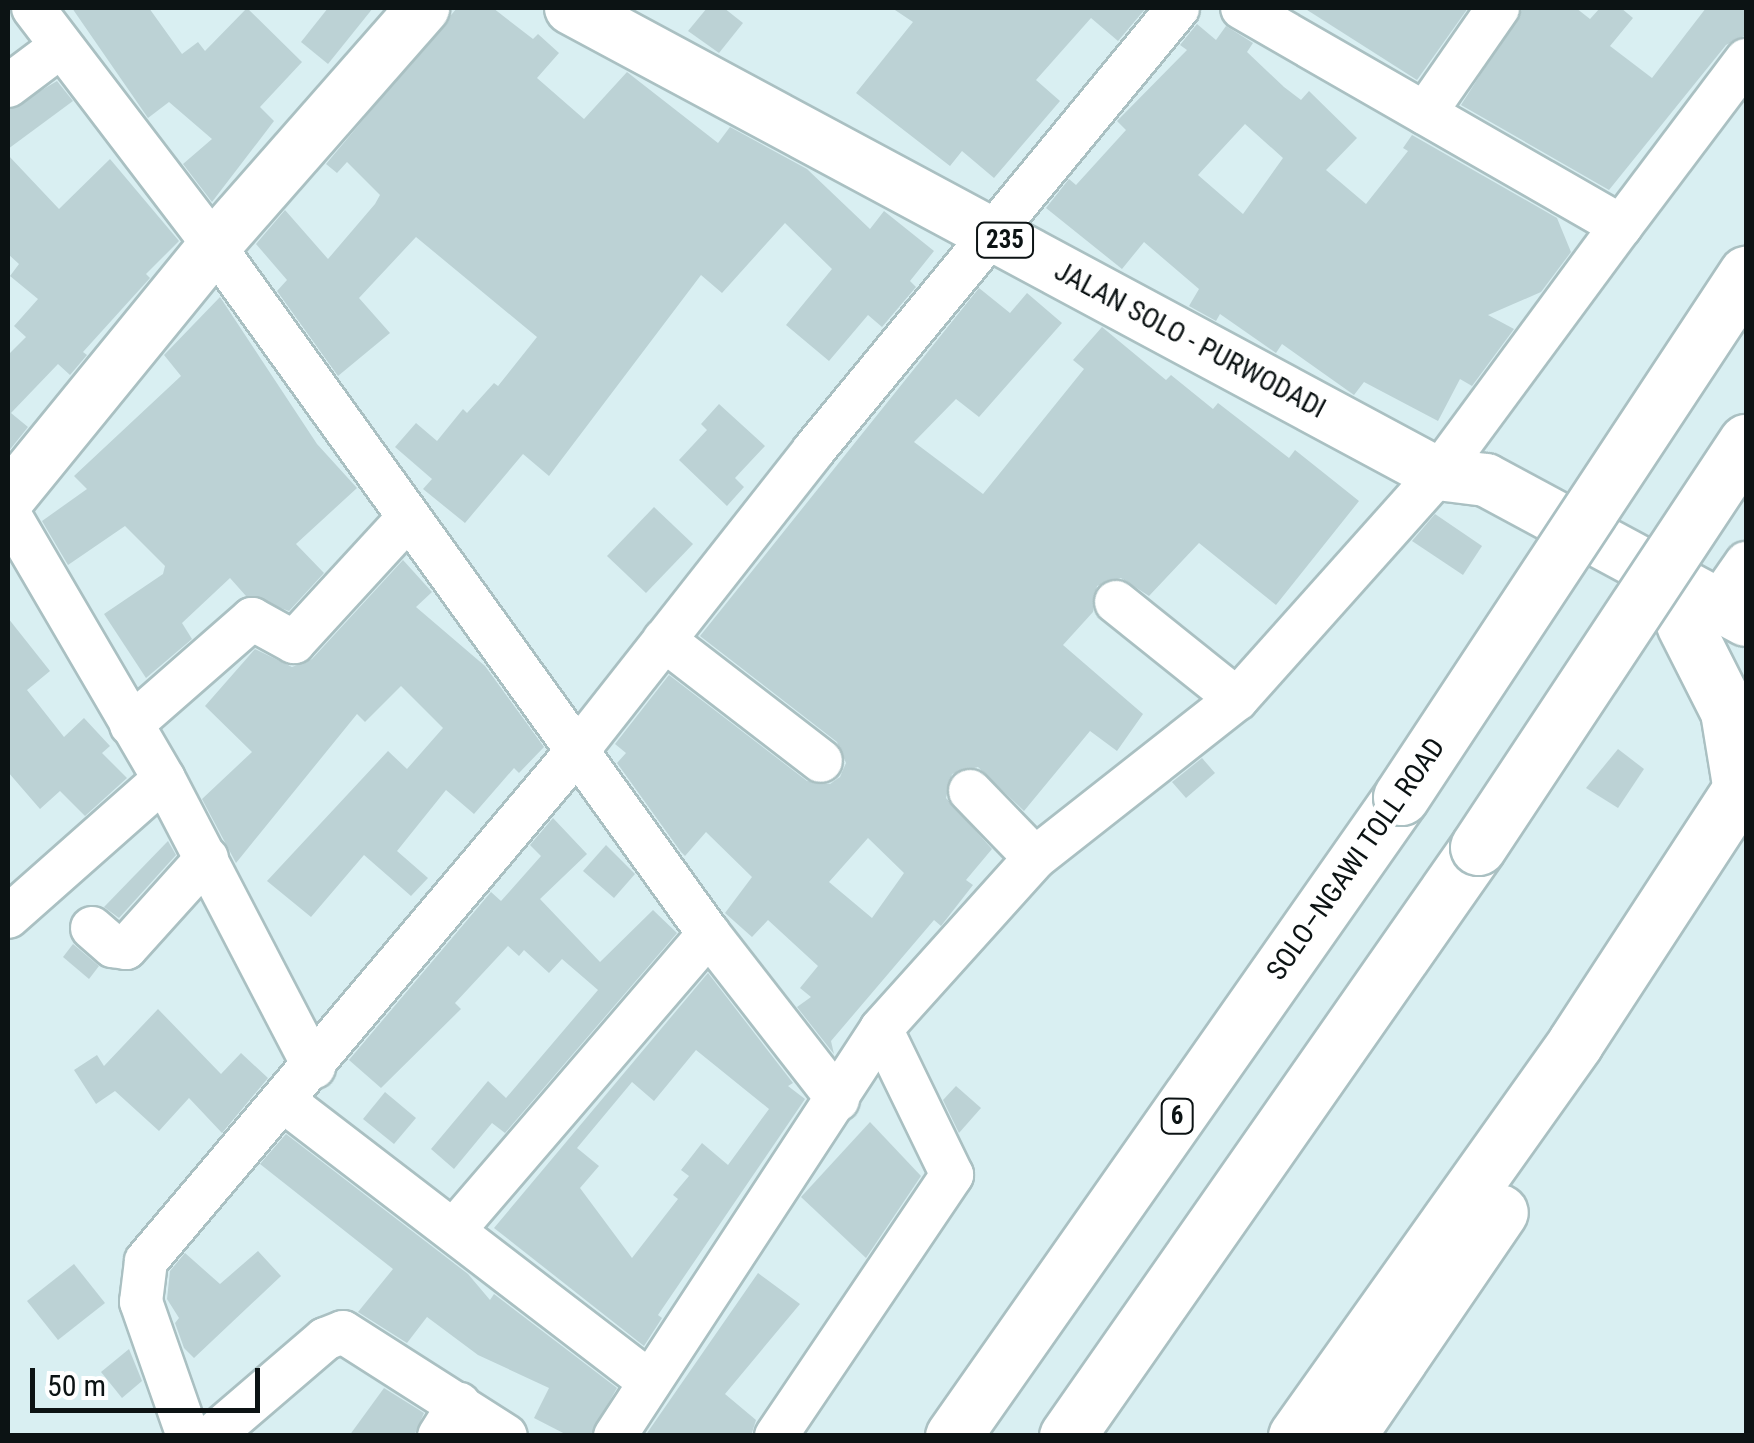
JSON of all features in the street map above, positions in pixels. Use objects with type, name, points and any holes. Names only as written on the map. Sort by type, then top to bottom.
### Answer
[{"type":"highway","name":"SOLO–NGAWI TOLL ROAD","points":[[953,1436],[1402,797],[1746,274]]},
{"type":"highway","points":[[1067,1436],[1478,847],[1746,442]]},
{"type":"highway","points":[[1296,1436],[1575,1043],[1744,786],[1728,711],[1724,602]]},
{"type":"highway","points":[[1346,1436],[1746,850]]},
{"type":"main road","points":[[8,499],[214,246],[423,8]]},
{"type":"main road","name":"JALAN SOLO - PURWODADI","points":[[571,8],[1438,474],[1464,507],[1724,602],[1746,659]]},
{"type":"street","points":[[33,8],[214,246],[710,934],[838,1100]]},
{"type":"street","points":[[188,1436],[142,1302],[142,1273],[578,750],[1178,8]]},
{"type":"street","points":[[1242,8],[1621,226]]},
{"type":"street","points":[[1425,113],[1498,8]]},
{"type":"street","points":[[8,86],[60,47]]},
{"type":"street","points":[[615,1436],[838,1100],[881,1028],[1036,858],[1237,699],[1438,474],[1746,60]]},
{"type":"street","points":[[8,512],[164,778],[314,1067]]},
{"type":"street","points":[[131,725],[252,619],[264,621],[284,642],[298,640],[408,518]]},
{"type":"street","points":[[1116,602],[1237,699]]},
{"type":"street","points":[[664,640],[820,761]]},
{"type":"street","points":[[8,917],[164,778]]},
{"type":"street","points":[[970,791],[1036,858]]},
{"type":"street","points":[[92,928],[113,946],[126,948],[206,858]]},
{"type":"street","points":[[454,1230],[710,934]]},
{"type":"street","points":[[776,1436],[952,1175],[881,1028]]},
{"type":"street","points":[[285,1102],[649,1380]]},
{"type":"street","points":[[212,1436],[333,1333],[344,1332],[449,1420],[506,1436]]},
{"type":"building","points":[[72,8],[149,8],[182,54],[198,42],[205,51],[247,8],[302,62],[260,107],[274,121],[212,202],[183,164],[212,139],[169,102],[148,118]]},
{"type":"building","points":[[328,8],[373,8],[328,64],[301,42]]},
{"type":"building","points":[[457,8],[493,8],[533,39],[538,34],[559,53],[537,78],[584,119],[627,72],[718,143],[730,127],[807,169],[870,229],[884,211],[934,251],[910,281],[916,287],[882,327],[868,315],[829,361],[786,325],[832,269],[785,223],[722,293],[701,275],[549,476],[523,454],[465,523],[423,489],[432,479],[395,447],[416,423],[437,441],[463,409],[467,413],[494,383],[498,386],[537,337],[416,237],[359,298],[390,333],[338,376],[277,291],[287,280],[256,244],[285,210],[328,259],[375,204],[380,195],[347,162],[337,173],[326,164]]},
{"type":"building","points":[[707,8],[724,8],[743,23],[719,53],[688,31]]},
{"type":"building","points":[[892,8],[1146,8],[1118,41],[1091,18],[1036,80],[1060,101],[994,178],[962,151],[950,166],[856,93],[913,22]]},
{"type":"building","points":[[1304,8],[1468,8],[1417,80]]},
{"type":"building","points":[[1523,8],[1576,8],[1590,19],[1600,8],[1621,8],[1633,18],[1610,46],[1652,78],[1706,8],[1746,8],[1746,35],[1726,45],[1609,190],[1461,105]]},
{"type":"building","points":[[1197,24],[1216,40],[1226,26],[1253,43],[1247,52],[1284,87],[1301,100],[1309,91],[1357,138],[1326,170],[1366,204],[1408,151],[1403,148],[1412,135],[1557,218],[1571,252],[1541,292],[1488,315],[1514,329],[1472,386],[1460,379],[1438,421],[1364,382],[1354,395],[1282,344],[1276,353],[1220,314],[1216,321],[1189,306],[1199,289],[1144,242],[1122,269],[1046,208],[1069,179],[1076,185],[1126,130],[1117,121],[1187,50],[1180,45]],"holes":[[[1245,124],[1283,158],[1243,214],[1198,175]]]},
{"type":"building","points":[[57,81],[73,101],[8,149],[8,110]]},
{"type":"building","points":[[8,155],[59,209],[110,159],[179,241],[146,274],[150,278],[83,352],[87,355],[70,375],[58,364],[11,413],[28,427],[8,452],[8,355],[26,337],[14,326],[38,299],[10,276],[19,264],[8,254]]},
{"type":"building","points":[[979,288],[1010,313],[1027,293],[1062,323],[979,417],[956,399],[914,442],[983,494],[1084,369],[1073,360],[1102,327],[1166,380],[1171,375],[1213,409],[1218,403],[1289,458],[1295,450],[1359,501],[1276,605],[1199,543],[1149,596],[1121,578],[1097,586],[1093,612],[1063,645],[1143,714],[1117,751],[1090,731],[1024,811],[978,767],[952,774],[946,798],[992,849],[966,880],[973,885],[941,926],[934,920],[831,1041],[834,1054],[797,1007],[811,997],[800,988],[818,966],[768,920],[752,937],[725,913],[752,877],[706,832],[685,856],[617,763],[626,753],[615,744],[669,675],[807,781],[830,784],[840,777],[846,763],[837,742],[700,636]],"holes":[[[868,838],[904,873],[872,918],[829,882]]]},
{"type":"building","points":[[220,297],[317,444],[357,488],[296,544],[324,573],[289,611],[246,596],[230,578],[182,623],[192,639],[146,678],[104,614],[163,574],[165,566],[125,526],[68,565],[42,521],[87,489],[74,476],[181,376],[164,355]]},
{"type":"building","points":[[719,404],[765,446],[735,478],[744,487],[727,506],[679,460],[707,430],[701,424]]},
{"type":"building","points":[[654,507],[693,544],[646,593],[607,556]]},
{"type":"building","points":[[1435,514],[1482,546],[1463,575],[1412,541]]},
{"type":"building","points":[[403,560],[432,592],[416,607],[485,666],[544,747],[519,773],[514,768],[474,814],[446,790],[397,851],[428,878],[411,896],[364,855],[311,917],[267,881],[388,751],[407,769],[443,728],[401,686],[365,722],[357,714],[236,863],[202,799],[252,752],[205,706],[255,649],[292,667],[312,659]]},
{"type":"building","points":[[8,618],[50,671],[27,690],[64,737],[84,718],[110,746],[102,753],[127,778],[85,816],[60,791],[40,809],[8,772]]},
{"type":"building","points":[[1618,749],[1644,769],[1618,808],[1586,788]]},
{"type":"building","points":[[1202,758],[1215,773],[1186,798],[1172,782]]},
{"type":"building","points":[[553,818],[587,854],[540,899],[600,962],[653,910],[677,933],[505,1133],[492,1123],[454,1169],[431,1149],[488,1081],[506,1098],[598,990],[562,959],[549,973],[524,950],[519,956],[508,946],[455,1003],[461,1009],[381,1088],[349,1060],[491,892],[501,901],[541,856],[530,845]]},
{"type":"building","points":[[168,841],[176,855],[119,918],[104,907]]},
{"type":"building","points":[[606,845],[635,874],[614,898],[583,871]]},
{"type":"building","points":[[73,944],[99,966],[89,979],[63,957]]},
{"type":"building","points":[[708,973],[793,1083],[788,1086],[805,1099],[658,1315],[662,1318],[644,1346],[494,1228]],"holes":[[[696,1050],[769,1109],[728,1165],[702,1143],[681,1170],[689,1176],[673,1195],[678,1199],[632,1258],[580,1188],[599,1166],[577,1148],[632,1082],[654,1101]]]},
{"type":"building","points":[[158,1009],[221,1074],[241,1053],[268,1078],[222,1133],[189,1098],[159,1131],[115,1091],[96,1104],[74,1070],[97,1055],[104,1066]]},
{"type":"building","points":[[956,1086],[981,1108],[959,1133],[943,1100]]},
{"type":"building","points":[[385,1092],[416,1118],[394,1144],[363,1119]]},
{"type":"building","points":[[870,1122],[921,1176],[866,1258],[801,1197]]},
{"type":"building","points":[[286,1134],[468,1274],[490,1300],[494,1294],[617,1388],[590,1436],[569,1436],[534,1418],[549,1388],[478,1355],[427,1317],[407,1343],[358,1312],[393,1269],[260,1164]]},
{"type":"building","points":[[258,1251],[281,1276],[194,1358],[184,1348],[175,1323],[179,1318],[167,1299],[170,1271],[185,1253],[220,1284]]},
{"type":"building","points":[[74,1264],[105,1303],[58,1340],[27,1301]]},
{"type":"building","points":[[758,1273],[800,1304],[725,1394],[756,1420],[751,1436],[645,1436]]},
{"type":"building","points":[[129,1349],[142,1381],[122,1398],[101,1372]]},
{"type":"building","points":[[384,1388],[424,1413],[414,1436],[349,1436]]}]
